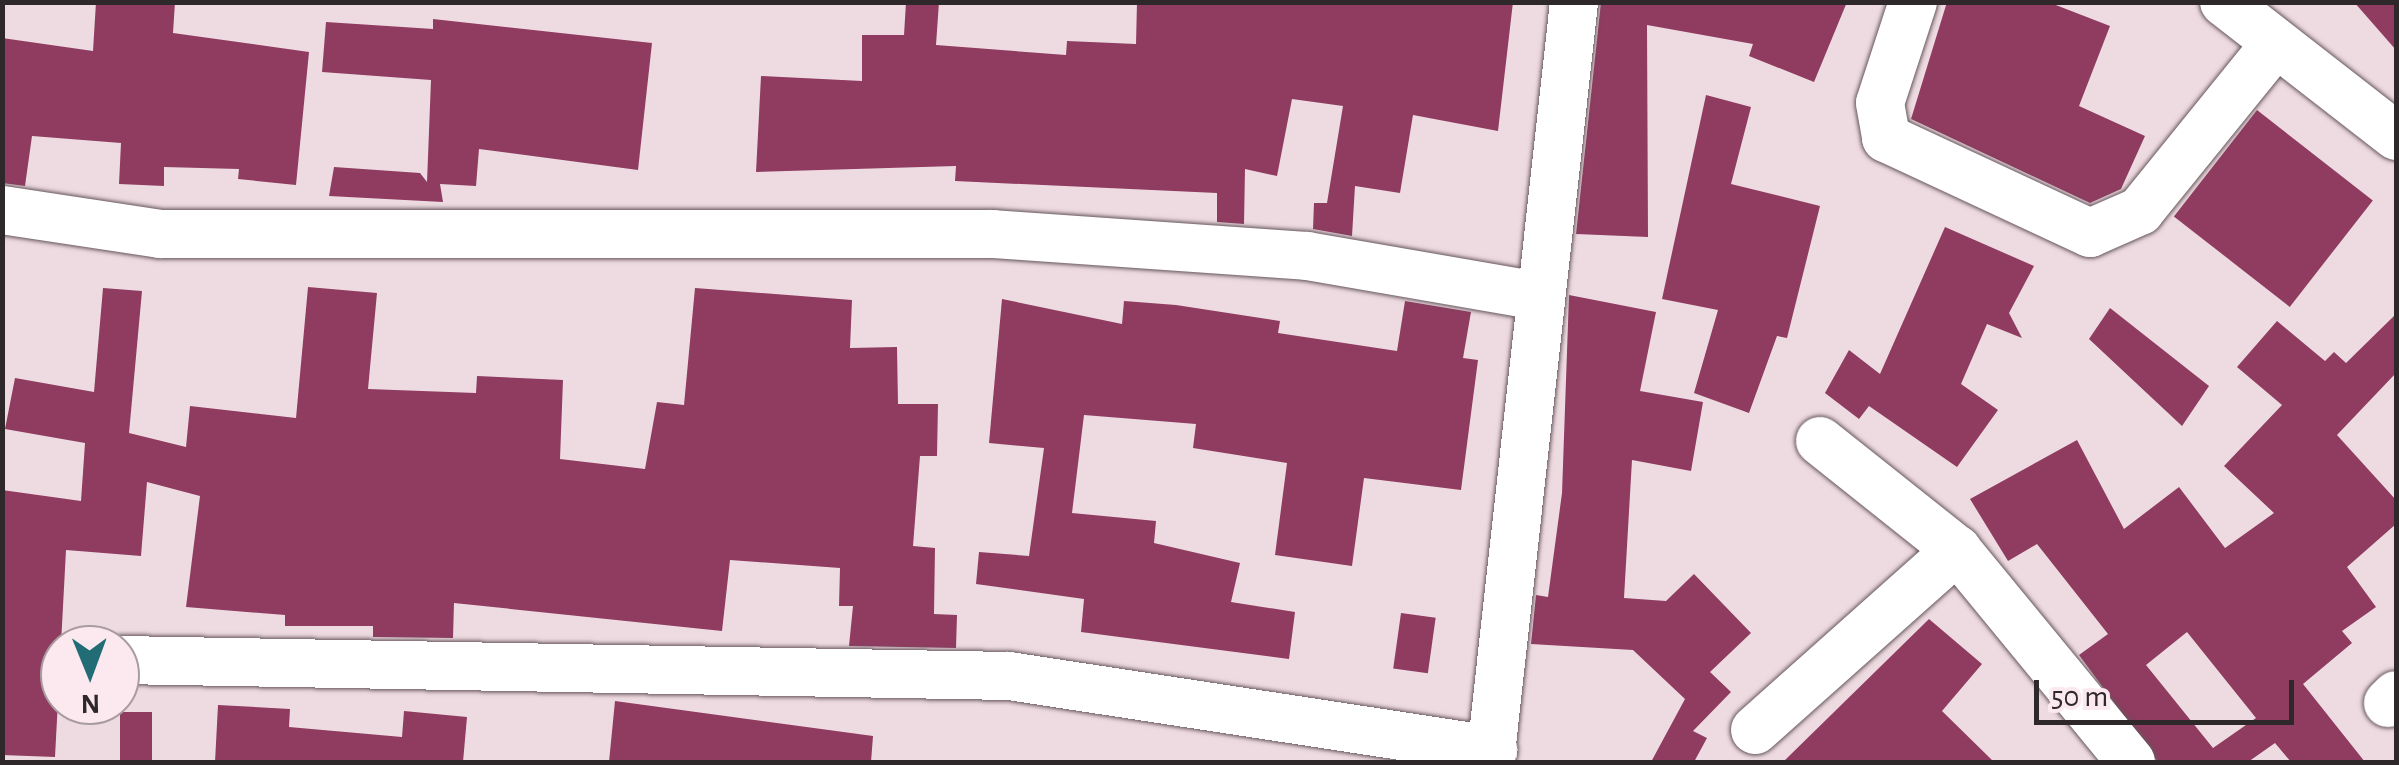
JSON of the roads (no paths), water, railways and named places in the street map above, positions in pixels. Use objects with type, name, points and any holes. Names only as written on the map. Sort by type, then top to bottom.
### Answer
[{"type":"street","points":[[140,660],[1009,676],[1491,756],[1574,2]]},
{"type":"street","points":[[1913,2],[1880,103],[1886,138],[2090,233],[2140,211],[2276,42]]},
{"type":"street","points":[[2224,2],[2396,136]]},
{"type":"street","points":[[2,210],[160,234],[993,234],[1307,256],[1539,296]]},
{"type":"street","points":[[1820,441],[1958,550],[2117,757]]},
{"type":"street","points":[[1755,730],[1958,550]]}]
